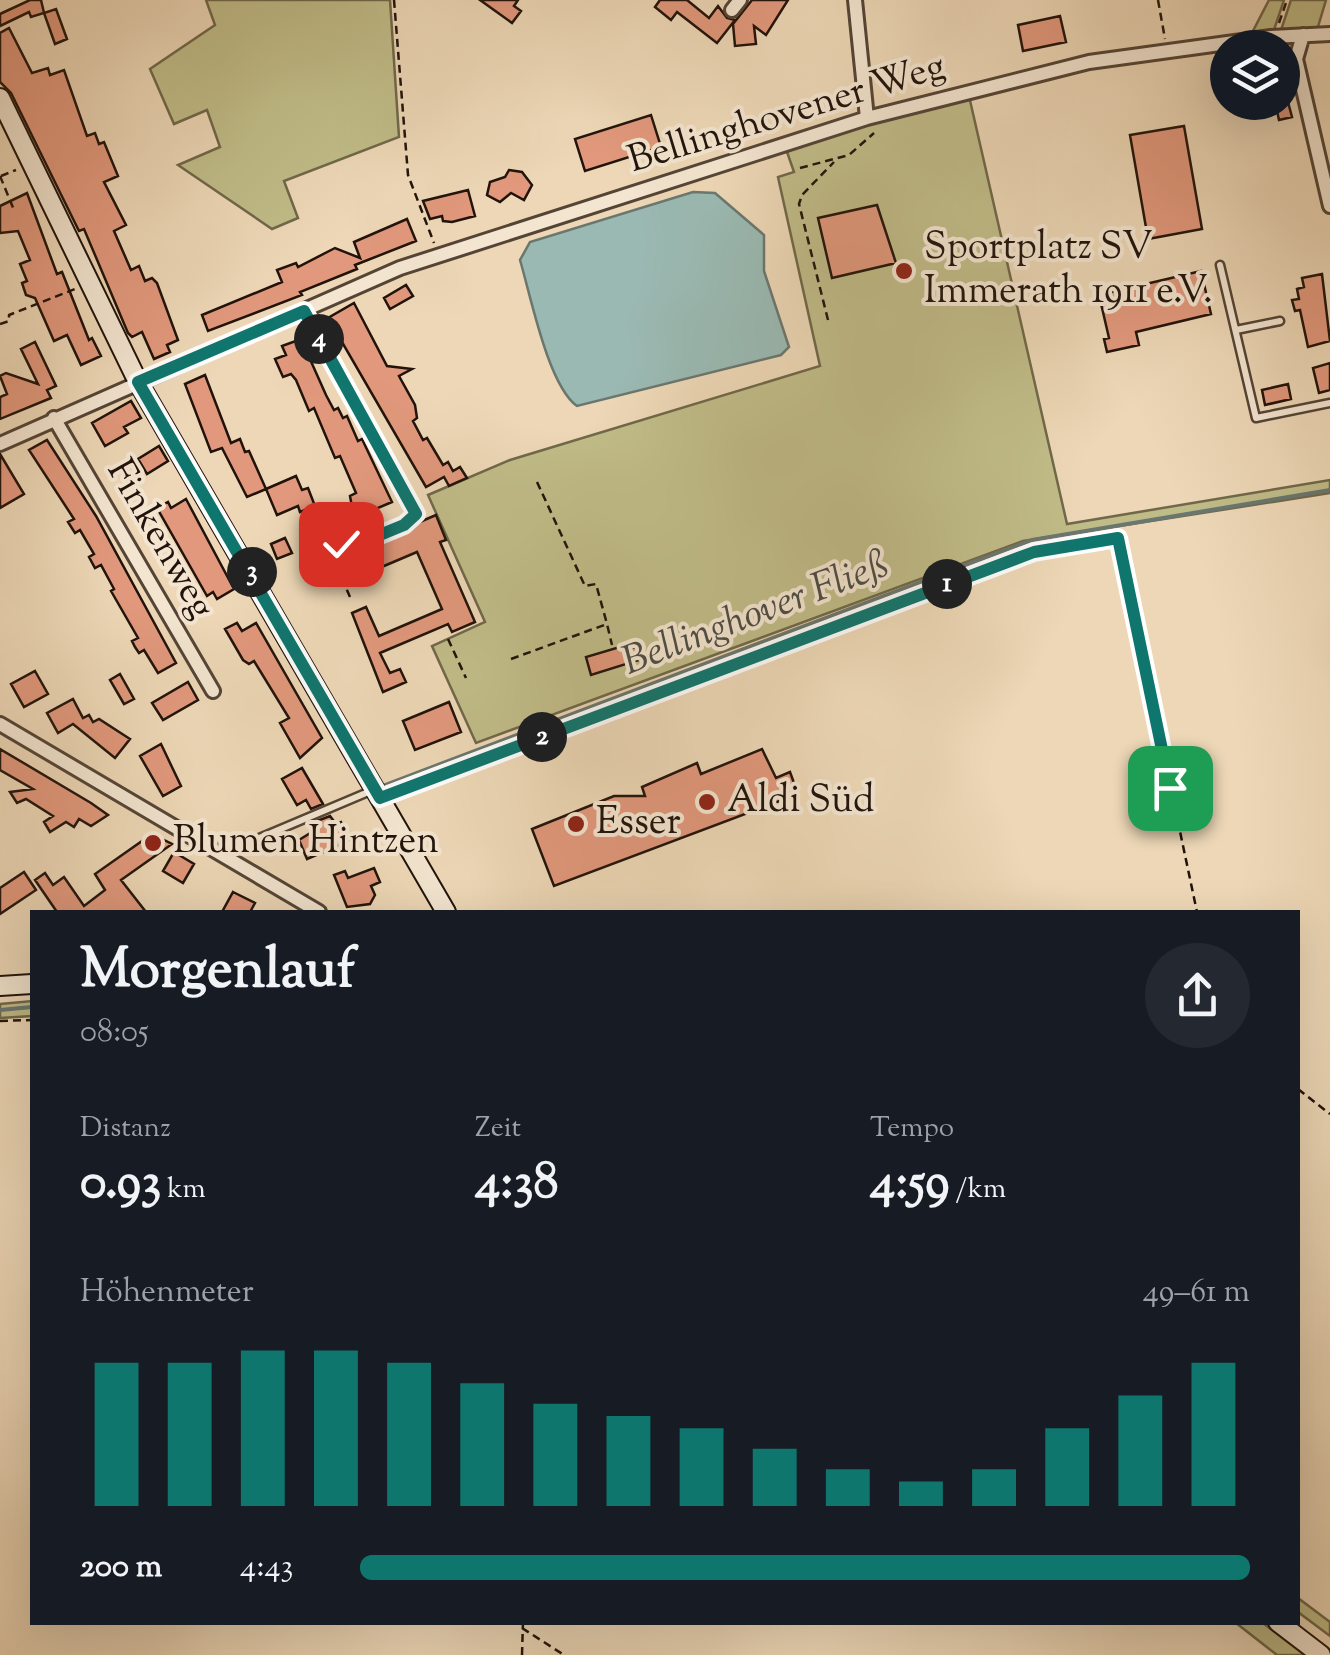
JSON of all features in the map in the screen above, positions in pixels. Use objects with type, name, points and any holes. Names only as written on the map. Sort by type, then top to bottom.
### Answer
[{"type":"street","points":[[855,0],[867,118]]},
{"type":"street","name":"Bellinghovener Weg","points":[[1300,35],[1330,34]]},
{"type":"street","points":[[1303,35],[1296,59],[1330,206]]},
{"type":"street","name":"Bellinghovener Weg","points":[[0,444],[438,254],[867,118],[1090,62],[1210,45]]},
{"type":"street","points":[[0,98],[138,382],[440,910]]},
{"type":"street","points":[[304,311],[416,514]]},
{"type":"street","name":"Finkenweg","points":[[54,418],[213,691]]},
{"type":"street","points":[[0,724],[316,910]]},
{"type":"street","points":[[0,986],[30,984]]},
{"type":"street","points":[[1282,1625],[1321,1655]]},
{"type":"lane","points":[[1220,266],[1256,418],[1330,403]]},
{"type":"lane","points":[[1236,330],[1280,321]]},
{"type":"lane","points":[[227,860],[238,848],[377,794]]},
{"type":"path","points":[[394,0],[408,174],[438,254]]},
{"type":"path","points":[[1158,0],[1168,50]]},
{"type":"path","points":[[1274,30],[1287,0]]},
{"type":"path","points":[[800,168],[834,162],[861,147],[874,133]]},
{"type":"path","points":[[828,320],[800,204],[834,162]]},
{"type":"path","points":[[0,176],[14,210]]},
{"type":"path","points":[[0,324],[9,321],[9,316],[90,283]]},
{"type":"path","points":[[537,482],[585,586],[596,584],[612,646]]},
{"type":"path","points":[[350,597],[335,549],[404,525],[416,514]]},
{"type":"path","points":[[377,794],[1034,552],[1118,538],[1197,910]]},
{"type":"path","points":[[511,659],[607,624]]},
{"type":"path","points":[[448,639],[466,678]]},
{"type":"path","points":[[0,1021],[30,1020]]},
{"type":"path","points":[[1300,1091],[1330,1114]]},
{"type":"path","points":[[522,1625],[522,1655]]},
{"type":"path","points":[[522,1625],[564,1655]]},
{"type":"shaded area","points":[[206,0],[390,0],[399,137],[284,181],[298,218],[272,229],[178,165],[220,147],[207,110],[174,124],[150,69],[215,25]]},
{"type":"shaded area","points":[[1269,0],[1284,0],[1274,30],[1254,30]]},
{"type":"shaded area","points":[[1291,0],[1326,0],[1317,30],[1281,30]]},
{"type":"shaded area","points":[[969,96],[1067,524],[1330,480],[1330,493],[1023,541],[476,743],[432,646],[485,622],[428,495],[510,460],[820,366],[778,177],[794,172],[786,149]]},
{"type":"shaded area","points":[[30,1001],[30,1016],[0,1018],[0,1004]]},
{"type":"shaded area","points":[[1300,1600],[1330,1622],[1330,1636],[1300,1614]]},
{"type":"shaded area","points":[[1239,1625],[1266,1625],[1305,1655],[1277,1655]]},
{"type":"water","points":[[693,192],[715,193],[764,235],[764,271],[789,347],[781,355],[577,406],[557,380],[549,360],[520,260],[530,242]]},
{"type":"building","points":[[30,0],[41,0],[44,13],[31,17],[29,12],[0,26],[0,14]]},
{"type":"building","points":[[480,0],[518,0],[514,6],[521,11],[512,23]]},
{"type":"building","points":[[660,0],[687,0],[709,18],[718,6],[727,18],[735,20],[717,43],[677,12],[671,20],[655,7]]},
{"type":"building","points":[[752,0],[788,0],[766,35],[754,26],[756,44],[735,46],[733,24]]},
{"type":"building","points":[[56,9],[67,39],[55,44],[44,13]]},
{"type":"building","points":[[1060,16],[1066,42],[1023,51],[1018,25]]},
{"type":"building","points":[[9,28],[32,73],[48,68],[50,75],[64,70],[87,136],[95,133],[99,144],[104,142],[118,176],[104,182],[126,225],[114,231],[131,270],[139,266],[145,281],[152,278],[157,283],[178,340],[167,345],[170,352],[154,359],[142,332],[132,337],[128,333],[84,229],[79,231],[11,93],[0,82],[0,33]]},
{"type":"building","points":[[651,115],[661,147],[585,171],[575,139]]},
{"type":"building","points":[[1184,126],[1202,229],[1148,239],[1130,135]]},
{"type":"building","points":[[509,170],[522,172],[532,185],[524,200],[511,193],[500,202],[487,195],[490,182],[505,177]]},
{"type":"building","points":[[468,190],[475,216],[452,222],[443,221],[442,216],[430,219],[423,201]]},
{"type":"building","points":[[27,193],[57,274],[62,272],[89,340],[92,338],[101,356],[81,365],[67,335],[54,341],[35,298],[26,295],[22,283],[27,281],[20,264],[30,260],[18,231],[0,233],[0,206]]},
{"type":"building","points":[[877,205],[896,263],[832,278],[818,218]]},
{"type":"building","points":[[407,219],[416,241],[355,265],[357,269],[300,292],[302,295],[208,331],[202,315],[282,282],[277,270],[296,263],[298,267],[335,248],[360,258],[354,242]]},
{"type":"building","points":[[1201,271],[1211,314],[1136,332],[1139,345],[1107,352],[1104,339],[1109,338],[1099,295]]},
{"type":"building","points":[[1322,274],[1330,341],[1308,347],[1300,310],[1295,311],[1292,300],[1299,299],[1297,289],[1304,287],[1302,278]]},
{"type":"building","points":[[406,285],[413,296],[390,309],[384,298]]},
{"type":"building","points":[[354,303],[387,366],[412,369],[399,376],[415,405],[417,418],[413,421],[423,440],[427,438],[443,465],[448,462],[453,471],[460,467],[467,478],[449,486],[444,477],[426,487],[328,318]]},
{"type":"building","points":[[301,339],[334,410],[338,408],[343,418],[347,416],[358,441],[362,439],[392,502],[359,516],[352,507],[350,496],[356,493],[340,456],[335,458],[314,408],[309,411],[296,380],[291,374],[283,377],[275,359],[286,355],[282,346]]},
{"type":"building","points":[[35,342],[56,386],[47,390],[51,398],[0,419],[0,397],[7,394],[0,376],[6,373],[38,384],[21,349]]},
{"type":"building","points":[[1330,363],[1330,390],[1319,393],[1313,368]]},
{"type":"building","points":[[205,375],[231,443],[240,439],[266,489],[247,497],[222,448],[211,452],[185,384]]},
{"type":"building","points":[[1288,384],[1291,399],[1265,405],[1262,390]]},
{"type":"building","points":[[131,401],[141,418],[124,427],[128,433],[105,446],[92,423]]},
{"type":"building","points":[[47,440],[96,516],[176,663],[158,673],[144,650],[139,653],[135,647],[132,641],[138,638],[111,591],[114,589],[101,565],[95,568],[89,557],[94,554],[80,530],[75,533],[68,522],[74,519],[29,450]]},
{"type":"building","points":[[159,446],[168,461],[147,474],[138,459]]},
{"type":"building","points":[[0,454],[24,494],[0,508]]},
{"type":"building","points":[[296,476],[302,490],[308,488],[315,506],[300,512],[298,506],[277,515],[266,489]]},
{"type":"building","points":[[186,499],[234,589],[217,599],[213,592],[207,596],[157,508],[168,502],[171,508]]},
{"type":"building","points":[[436,515],[446,540],[440,542],[475,622],[452,632],[448,624],[380,653],[390,673],[400,669],[406,682],[383,692],[352,613],[366,607],[379,636],[442,609],[417,552],[351,580],[341,556]]},
{"type":"building","points":[[285,538],[292,553],[277,559],[271,544]]},
{"type":"building","points":[[237,623],[242,631],[256,623],[322,738],[300,758],[280,723],[289,718],[254,661],[249,664],[243,660],[225,629]]},
{"type":"building","points":[[623,646],[624,650],[636,647],[639,660],[591,675],[586,657]]},
{"type":"building","points":[[35,671],[48,694],[24,707],[11,684]]},
{"type":"building","points":[[120,674],[134,699],[124,704],[110,680]]},
{"type":"building","points":[[188,682],[198,700],[163,720],[152,703]]},
{"type":"building","points":[[73,699],[83,718],[89,715],[93,722],[99,719],[130,739],[115,758],[73,724],[58,733],[47,713]]},
{"type":"building","points":[[449,702],[461,732],[415,750],[403,721]]},
{"type":"building","points":[[161,744],[181,786],[163,796],[140,756]]},
{"type":"building","points":[[0,749],[108,815],[91,826],[79,819],[74,827],[66,822],[50,832],[44,822],[53,816],[26,799],[17,803],[10,792],[33,789],[0,770]]},
{"type":"building","points":[[762,749],[776,778],[790,772],[798,794],[554,886],[532,829],[614,796],[645,796],[642,787],[697,763],[701,774]]},
{"type":"building","points":[[302,768],[323,804],[311,809],[306,800],[297,805],[282,779]]},
{"type":"building","points":[[330,816],[336,824],[341,822],[349,841],[307,859],[299,840],[320,827],[317,821]]},
{"type":"building","points":[[152,834],[172,844],[121,880],[144,910],[56,910],[35,880],[45,873],[53,885],[64,877],[84,906],[105,890],[95,874]]},
{"type":"building","points":[[174,852],[194,864],[183,883],[163,871]]},
{"type":"building","points":[[374,868],[380,882],[371,886],[375,895],[370,904],[347,907],[334,875],[345,871],[348,878]]},
{"type":"building","points":[[24,872],[36,890],[0,914],[0,888]]},
{"type":"building","points":[[233,892],[255,903],[251,910],[223,910]]},
{"type":"waterway","name":"Bellinghover Fließ","points":[[385,785],[1032,540],[1330,490]]},
{"type":"waterway","name":"Bellinghover Fließ","points":[[0,1010],[30,1007]]},
{"type":"place","name":"Sportplatz SV Immerath 1911 e.V.","points":[[904,271]]},
{"type":"place","name":"Aldi Süd","points":[[707,802]]},
{"type":"place","name":"Esser","points":[[576,824]]},
{"type":"place","name":"Blumen Hintzen","points":[[153,843]]},
{"type":"route","points":[[341,544],[370,539],[404,525],[406,519],[416,514],[304,311],[138,382],[292,640],[380,798],[1034,552],[1118,538],[1170,788]]}]
